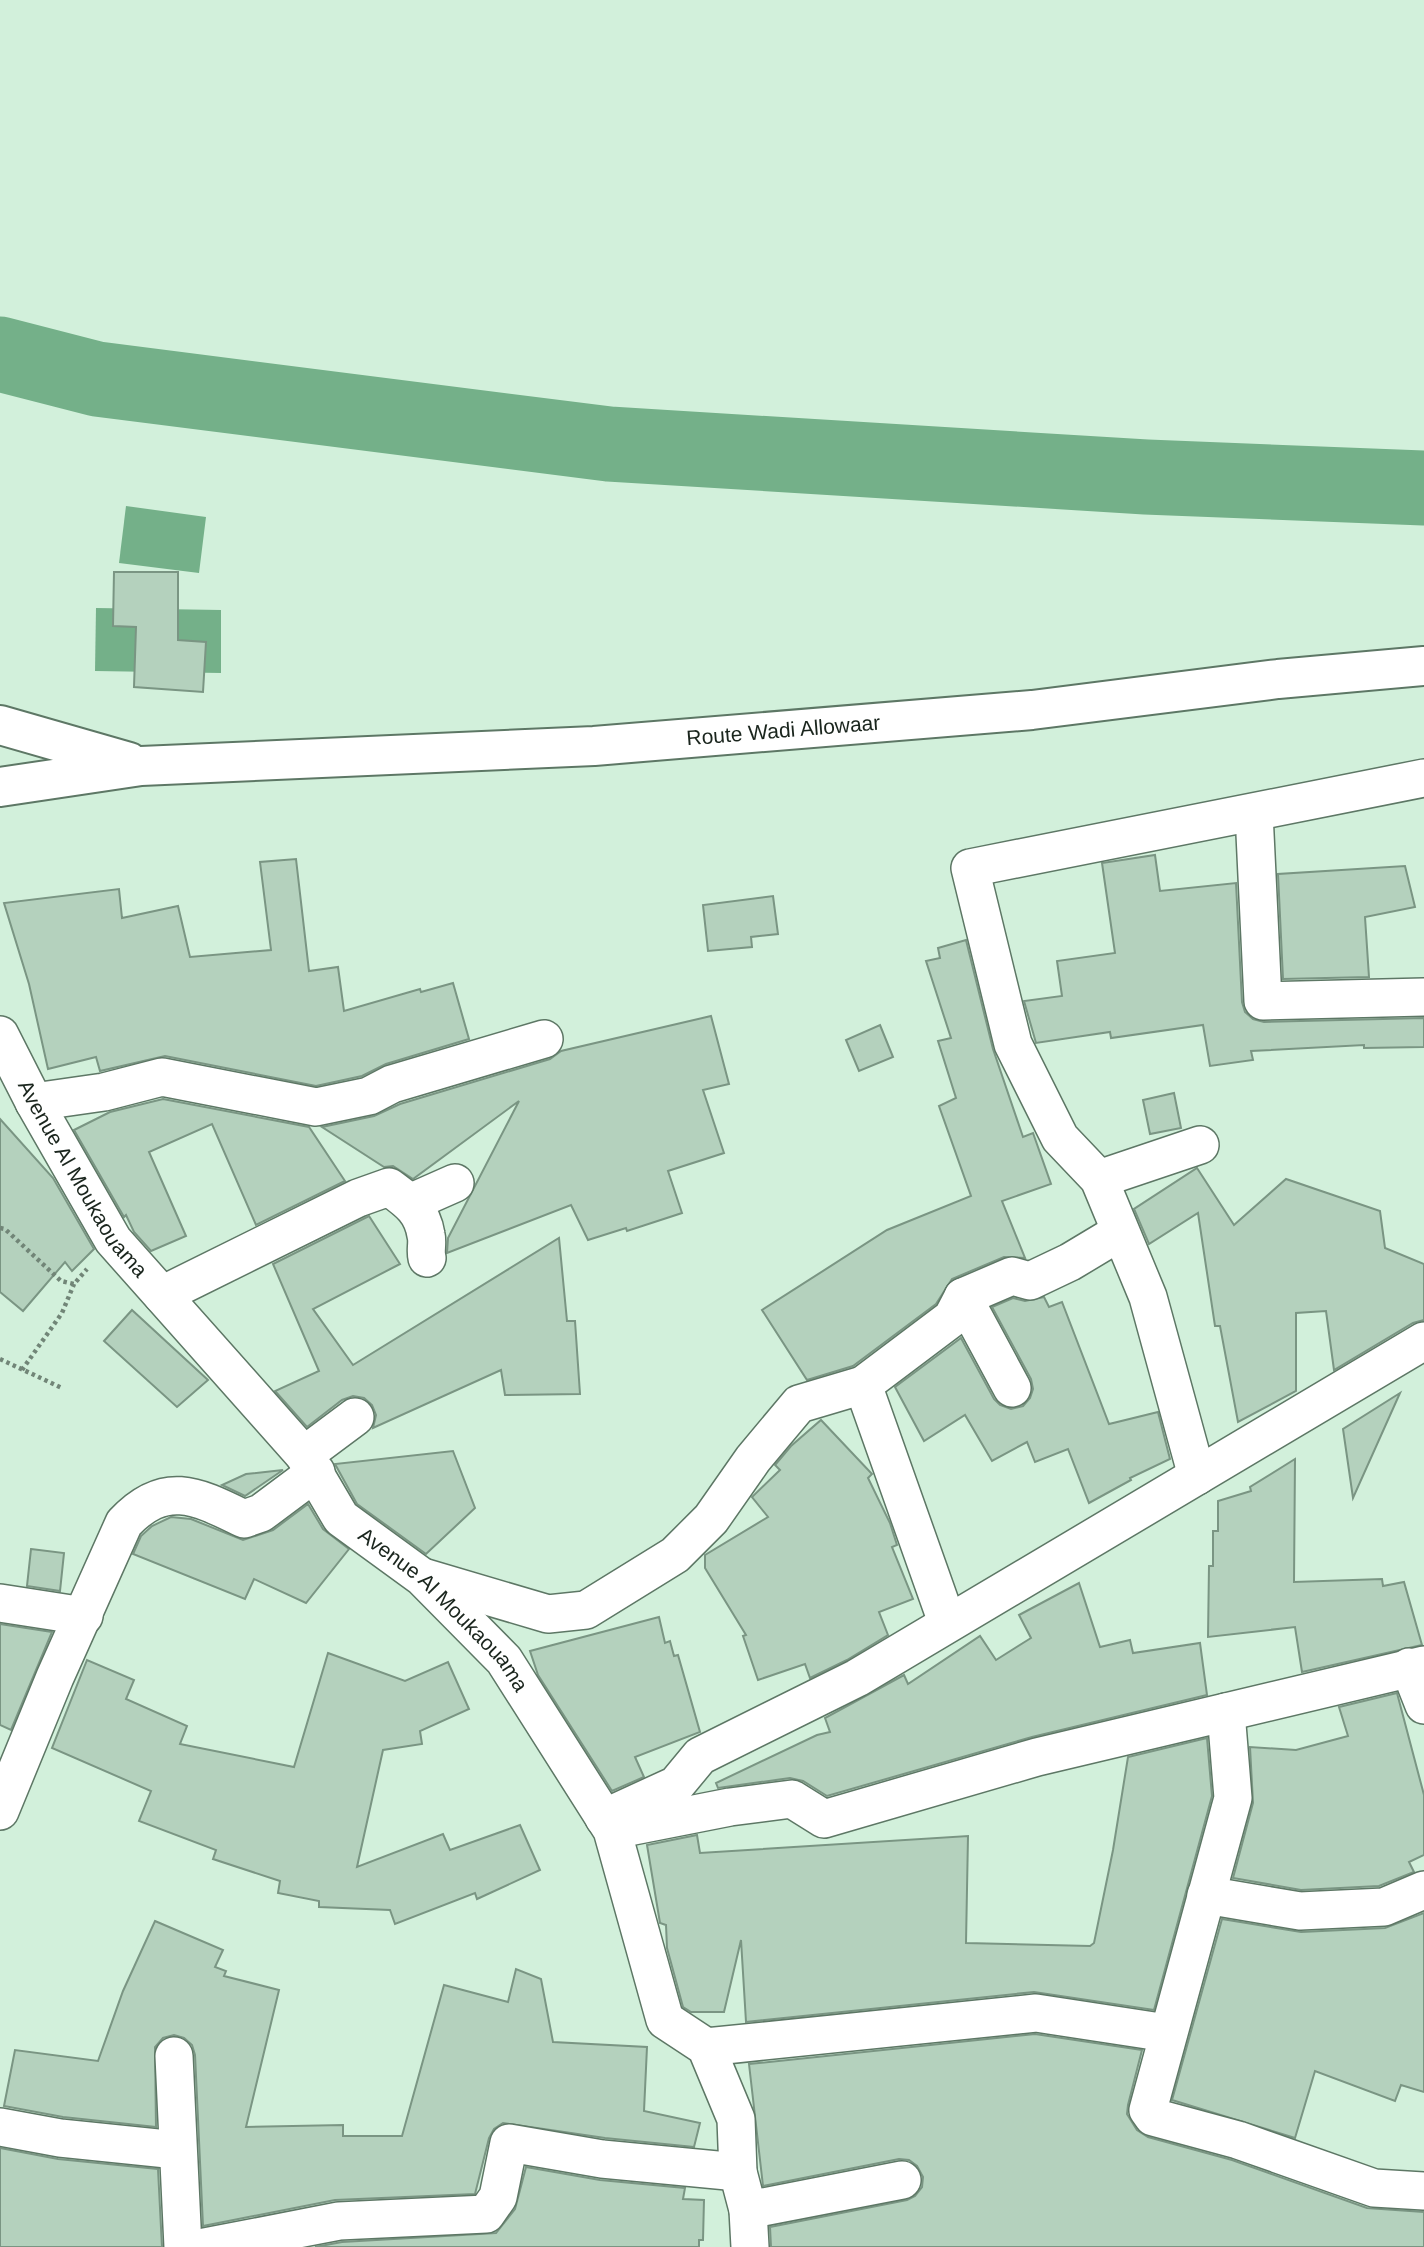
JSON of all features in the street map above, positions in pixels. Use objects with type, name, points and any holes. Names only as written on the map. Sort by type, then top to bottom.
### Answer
[{"type":"street","name":"Route Wadi Allowaar","points":[[0,787],[141,766],[621,744],[1032,710],[1278,679],[1424,666]]},
{"type":"street","name":"Route Wadi Allowaar","points":[[0,725],[141,766]]},
{"type":"street","points":[[1197,1476],[1148,1297],[1098,1179],[1060,1138],[1013,1044],[970,868],[1254,813],[1423,787]]},
{"type":"street","points":[[1254,813],[1263,1001],[1424,997]]},
{"type":"street","name":"Avenue Al Moukaouama","points":[[0,1035],[34,1102],[113,1240],[310,1464],[341,1518],[422,1577],[504,1660],[608,1824],[665,2020],[706,2048]]},
{"type":"street","points":[[34,1102],[104,1092],[162,1077],[316,1107],[369,1096],[392,1084],[544,1039]]},
{"type":"street","points":[[1098,1179],[1200,1145]]},
{"type":"street","points":[[412,1202],[455,1183]]},
{"type":"street","points":[[162,1295],[358,1198],[389,1187],[412,1202],[427,1237],[427,1258]]},
{"type":"street","points":[[422,1577],[548,1615],[586,1610],[675,1555],[711,1519],[753,1459],[799,1404],[863,1385],[952,1318],[963,1297],[1012,1276],[1030,1281],[1070,1262],[1119,1232]]},
{"type":"street","points":[[963,1297],[1012,1388]]},
{"type":"street","points":[[608,1824],[677,1785],[700,1756],[857,1678],[947,1622],[1424,1341]]},
{"type":"street","points":[[863,1385],[947,1622]]},
{"type":"street","points":[[3,1797],[124,1523],[137,1509],[168,1496],[182,1494],[244,1519],[261,1513],[355,1417]]},
{"type":"street","points":[[0,1603],[84,1616]]},
{"type":"street","points":[[608,1824],[792,1799],[824,1819],[1037,1758],[1417,1666],[1424,1705]]},
{"type":"street","points":[[1226,1712],[1233,1798],[1148,2109],[1153,2117],[1238,2140],[1374,2188],[1424,2191]]},
{"type":"street","points":[[1206,1895],[1300,1911],[1384,1907],[1424,1890]]},
{"type":"street","points":[[750,2247],[748,2210],[738,2172],[736,2119],[706,2048],[1036,2014],[1167,2033]]},
{"type":"street","points":[[174,2056],[183,2247]]},
{"type":"street","points":[[0,2127],[60,2138],[177,2150]]},
{"type":"street","points":[[205,2247],[339,2221],[486,2214],[498,2197],[509,2143],[602,2159],[738,2172]]},
{"type":"street","points":[[748,2210],[902,2180]]},
{"type":"path","points":[[0,1228],[5,1228],[61,1281],[74,1284]]},
{"type":"path","points":[[22,1370],[62,1313],[74,1284],[113,1240]]},
{"type":"path","points":[[0,1359],[62,1388]]},
{"type":"shaded area","points":[[126,506],[206,517],[199,573],[119,563]]},
{"type":"shaded area","points":[[96,608],[221,610],[221,673],[95,671]]},
{"type":"building","points":[[114,572],[178,572],[178,640],[206,642],[203,692],[134,687],[136,627],[113,626]]},
{"type":"building","points":[[1155,855],[1160,891],[1236,883],[1242,1002],[1245,1012],[1253,1019],[1264,1022],[1424,1018],[1424,1047],[1364,1048],[1364,1045],[1251,1051],[1253,1060],[1210,1066],[1203,1025],[1111,1038],[1110,1032],[1036,1043],[1024,1001],[1062,996],[1057,961],[1115,953],[1102,863]]},
{"type":"building","points":[[296,859],[309,971],[338,967],[344,1011],[420,989],[421,992],[453,983],[469,1039],[386,1064],[362,1076],[316,1086],[165,1056],[100,1071],[96,1057],[48,1069],[29,984],[4,903],[119,889],[122,918],[178,906],[190,957],[271,950],[260,862]]},
{"type":"building","points":[[1405,866],[1415,907],[1365,917],[1369,977],[1283,979],[1278,874]]},
{"type":"building","points":[[773,896],[778,934],[751,937],[752,947],[708,951],[703,905]]},
{"type":"building","points":[[966,940],[993,1049],[1023,1137],[1033,1133],[1051,1184],[1002,1201],[1025,1258],[1004,1257],[952,1279],[936,1304],[853,1366],[807,1380],[762,1310],[887,1230],[971,1196],[939,1106],[956,1098],[938,1041],[951,1038],[926,961],[940,958],[938,948]]},
{"type":"building","points":[[711,1016],[729,1084],[703,1090],[724,1153],[668,1171],[682,1213],[627,1231],[626,1228],[588,1240],[571,1205],[447,1253],[448,1238],[519,1101],[413,1179],[393,1166],[384,1167],[322,1127],[374,1116],[400,1104],[550,1059],[561,1051]]},
{"type":"building","points":[[880,1025],[893,1057],[859,1071],[846,1040]]},
{"type":"building","points":[[1174,1093],[1181,1128],[1150,1134],[1143,1100]]},
{"type":"building","points":[[163,1099],[309,1127],[345,1181],[256,1225],[212,1124],[149,1152],[186,1236],[151,1251],[134,1232],[126,1215],[124,1217],[74,1130],[110,1112]]},
{"type":"building","points":[[0,1119],[53,1178],[94,1249],[72,1271],[65,1262],[23,1311],[0,1292]]},
{"type":"building","points":[[1197,1168],[1234,1225],[1286,1179],[1380,1211],[1385,1248],[1424,1264],[1424,1320],[1413,1323],[1334,1370],[1326,1311],[1296,1313],[1296,1391],[1238,1422],[1220,1326],[1215,1326],[1198,1213],[1149,1244],[1134,1209]]},
{"type":"building","points":[[369,1216],[400,1264],[313,1309],[353,1365],[559,1238],[567,1321],[575,1321],[580,1394],[505,1395],[501,1370],[373,1428],[376,1415],[372,1405],[364,1398],[353,1396],[342,1400],[307,1427],[275,1391],[319,1371],[273,1264]]},
{"type":"building","points":[[1044,1297],[1049,1307],[1062,1302],[1109,1424],[1158,1412],[1170,1459],[1130,1478],[1131,1480],[1089,1503],[1068,1449],[1035,1462],[1027,1442],[992,1461],[965,1415],[924,1441],[895,1387],[961,1338],[994,1399],[1000,1405],[1011,1409],[1023,1406],[1033,1389],[1031,1379],[992,1307],[1013,1298],[1025,1301]]},
{"type":"building","points":[[132,1310],[208,1380],[177,1407],[104,1341]]},
{"type":"building","points":[[1400,1393],[1353,1498],[1343,1429]]},
{"type":"building","points":[[821,1420],[872,1474],[868,1478],[890,1523],[897,1545],[892,1547],[913,1599],[879,1612],[888,1635],[847,1660],[810,1678],[805,1664],[758,1680],[743,1636],[746,1635],[705,1568],[705,1555],[768,1517],[752,1497],[780,1470],[775,1465],[791,1446]]},
{"type":"building","points":[[453,1451],[475,1508],[426,1554],[357,1504],[335,1464]]},
{"type":"building","points":[[1295,1459],[1294,1582],[1382,1579],[1383,1586],[1404,1582],[1422,1645],[1302,1672],[1295,1627],[1208,1637],[1209,1566],[1213,1566],[1213,1531],[1218,1531],[1218,1501],[1251,1491],[1250,1487]]},
{"type":"building","points":[[283,1470],[245,1496],[222,1485],[246,1474]]},
{"type":"building","points":[[308,1504],[323,1529],[349,1549],[306,1603],[254,1579],[245,1599],[133,1554],[141,1536],[152,1526],[171,1517],[191,1519],[243,1540],[273,1530]]},
{"type":"building","points":[[31,1549],[64,1553],[60,1591],[27,1586]]},
{"type":"building","points":[[1079,1583],[1100,1647],[1130,1640],[1133,1653],[1200,1643],[1207,1695],[1032,1737],[827,1796],[803,1781],[790,1778],[718,1788],[716,1783],[817,1735],[830,1732],[825,1718],[904,1675],[908,1684],[980,1636],[996,1660],[1031,1638],[1019,1615]]},
{"type":"building","points":[[659,1617],[665,1643],[670,1641],[674,1656],[678,1655],[700,1732],[635,1757],[644,1777],[612,1791],[538,1675],[530,1651]]},
{"type":"building","points":[[0,1624],[52,1632],[11,1730],[0,1725]]},
{"type":"building","points":[[328,1653],[405,1681],[448,1662],[469,1709],[420,1731],[422,1744],[383,1750],[357,1867],[443,1834],[450,1850],[520,1825],[540,1870],[477,1899],[475,1893],[395,1924],[390,1910],[319,1907],[319,1901],[278,1893],[280,1881],[213,1859],[216,1850],[139,1821],[151,1791],[52,1748],[87,1660],[134,1680],[126,1699],[187,1726],[180,1744],[294,1767]]},
{"type":"building","points":[[1397,1693],[1424,1795],[1424,1855],[1409,1862],[1414,1872],[1379,1886],[1301,1890],[1233,1878],[1253,1803],[1250,1747],[1296,1750],[1348,1736],[1339,1707]]},
{"type":"building","points":[[1207,1738],[1212,1796],[1154,2010],[1034,1992],[746,2022],[741,1940],[724,2012],[691,2012],[683,2007],[667,1948],[666,1925],[660,1923],[647,1845],[697,1835],[700,1853],[968,1836],[966,1943],[1090,1946],[1094,1943],[1113,1850],[1128,1757]]},
{"type":"building","points":[[1424,1913],[1424,2092],[1401,2085],[1395,2101],[1315,2071],[1295,2138],[1172,2100],[1222,1919],[1301,1932],[1385,1928]]},
{"type":"building","points":[[155,1921],[223,1950],[215,1967],[226,1971],[224,1976],[279,1990],[246,2127],[343,2125],[343,2136],[402,2136],[444,1985],[508,2002],[516,1969],[541,1979],[553,2042],[647,2047],[644,2111],[700,2123],[694,2147],[605,2138],[503,2123],[494,2129],[489,2138],[475,2194],[335,2200],[203,2226],[195,2055],[192,2045],[184,2038],[174,2035],[163,2038],[155,2047],[156,2127],[63,2117],[4,2106],[15,2050],[98,2061],[123,1991]]},
{"type":"building","points":[[1035,2034],[1142,2050],[1127,2114],[1137,2130],[1148,2137],[1232,2160],[1367,2208],[1424,2212],[1424,2247],[771,2247],[770,2227],[907,2200],[915,2196],[922,2187],[923,2177],[917,2166],[909,2160],[899,2159],[763,2186],[749,2064]]},
{"type":"building","points":[[0,2148],[58,2159],[158,2169],[162,2247],[0,2247]]},
{"type":"building","points":[[526,2167],[600,2180],[685,2188],[683,2199],[704,2200],[703,2240],[699,2240],[699,2247],[315,2247],[342,2242],[496,2233],[515,2209]]},
{"type":"waterway","points":[[0,354],[97,379],[609,444],[1146,477],[1424,488]]}]
